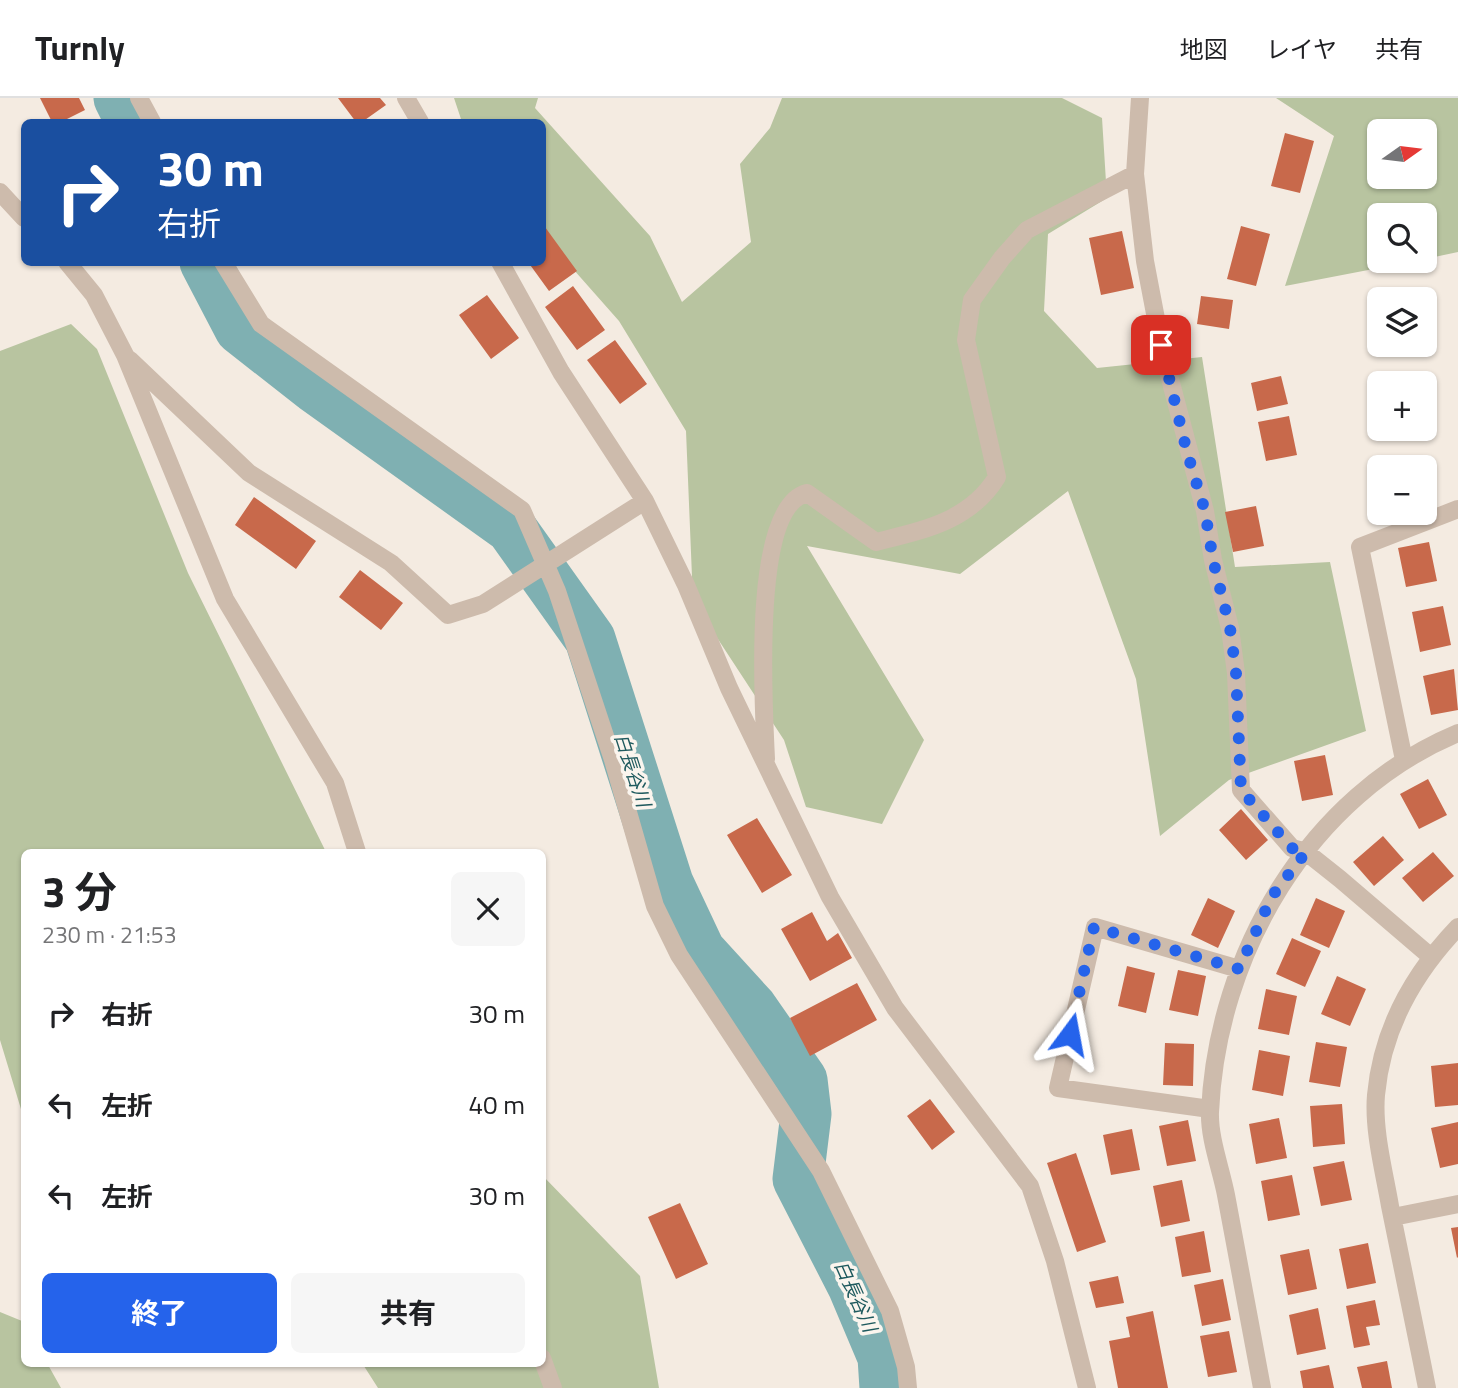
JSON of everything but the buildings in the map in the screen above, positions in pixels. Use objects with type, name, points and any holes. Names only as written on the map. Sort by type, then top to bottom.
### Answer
[{"type":"street","points":[[139,98],[150,119]]},
{"type":"street","points":[[406,98],[418,119]]},
{"type":"street","points":[[1140,98],[1135,174],[1145,261],[1161,345],[1187,452],[1205,511],[1213,560],[1230,628],[1236,673],[1241,790],[1292,848],[1306,852],[1430,956]]},
{"type":"street","points":[[766,765],[763,602],[783,516],[795,499],[807,493],[876,542],[955,518],[986,495],[998,477],[966,340],[972,300],[1002,258],[1027,230],[1135,174]]},
{"type":"street","points":[[0,192],[12,213]]},
{"type":"street","points":[[70,266],[94,295],[125,355],[225,599],[335,783],[357,849]]},
{"type":"street","points":[[225,266],[261,324],[523,510],[547,562],[613,760],[655,906],[679,955],[821,1171],[890,1311],[906,1367],[908,1388]]},
{"type":"street","points":[[502,266],[561,372],[645,501],[766,765],[830,897],[895,1008],[1030,1186],[1055,1261],[1087,1388]]},
{"type":"street","points":[[125,355],[249,473],[391,563],[447,615],[483,604],[645,501]]},
{"type":"street","points":[[1404,760],[1360,547],[1458,509]]},
{"type":"street","points":[[1262,1388],[1210,1109],[1218,1056],[1239,969],[1272,896],[1326,825],[1404,760],[1458,733]]},
{"type":"street","points":[[1210,1109],[1058,1088],[1094,927],[1239,969]]},
{"type":"street","points":[[1427,1388],[1382,1163],[1376,1096],[1389,1034],[1405,995],[1430,956],[1458,927]]},
{"type":"street","points":[[1393,1217],[1458,1204]]},
{"type":"street","points":[[545,1367],[552,1388]]},
{"type":"green space","points":[[454,98],[538,98],[535,108],[545,119],[461,119]]},
{"type":"green space","points":[[782,98],[1062,98],[1102,118],[1107,198],[1048,234],[1044,311],[1097,368],[1202,357],[1235,567],[1330,562],[1366,731],[1229,780],[1160,836],[1136,679],[1068,491],[960,574],[807,546],[924,740],[882,824],[806,807],[784,740],[693,601],[686,431],[619,321],[546,238],[546,120],[650,236],[682,302],[751,242],[740,164],[770,128]]},
{"type":"green space","points":[[1276,98],[1458,98],[1458,252],[1437,256],[1437,203],[1367,203],[1367,270],[1285,286],[1334,136]]},
{"type":"green space","points":[[71,324],[97,349],[188,573],[325,849],[21,849],[21,1109],[0,1040],[0,351]]},
{"type":"green space","points":[[546,1179],[640,1276],[659,1388],[378,1388],[365,1367],[546,1367]]},
{"type":"green space","points":[[0,1312],[21,1321],[21,1367],[49,1367],[61,1388],[0,1388]]},
{"type":"waterway","name":"白長谷川","points":[[119,98],[130,119]]},
{"type":"waterway","name":"白長谷川","points":[[207,266],[240,329],[314,387],[511,528],[590,639],[668,883],[700,951],[752,1008],[802,1080],[806,1114],[798,1179],[853,1286],[883,1357],[885,1388]]},
{"type":"route","points":[[1070,1034],[1094,927],[1239,969],[1272,896],[1306,852],[1292,848],[1241,790],[1236,673],[1230,628],[1213,560],[1205,511],[1187,452],[1161,345]]}]
